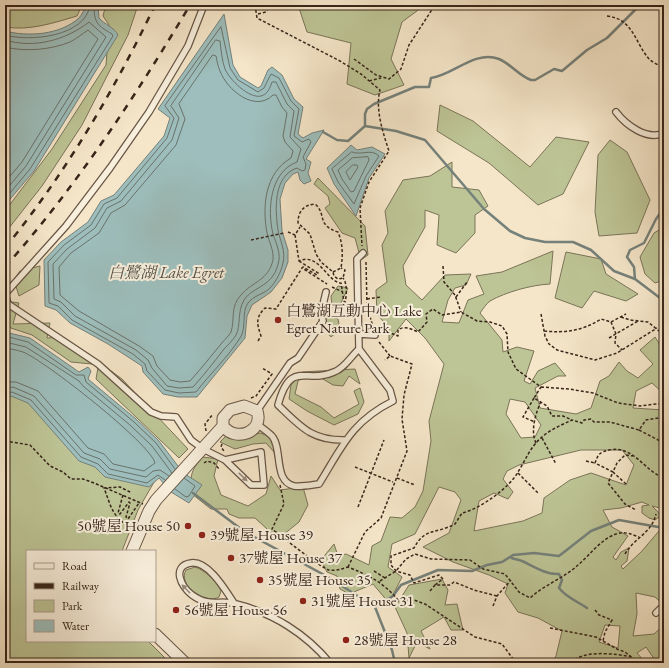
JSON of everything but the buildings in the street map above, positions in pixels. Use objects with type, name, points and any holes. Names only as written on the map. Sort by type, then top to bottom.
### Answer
[{"type":"street","points":[[132,550],[149,511],[164,490],[196,464],[203,449],[223,426],[223,418],[227,412],[235,407],[244,406],[257,411],[259,416],[257,424],[250,431],[236,435],[226,430],[223,426]]},
{"type":"street","points":[[156,635],[185,663]]},
{"type":"lane","points":[[204,5],[188,46],[145,118],[66,226],[5,294],[8,304],[98,364],[151,412],[161,416],[176,417],[191,440],[203,449],[226,458],[251,485],[264,485],[261,452],[226,458]]},
{"type":"lane","points":[[616,112],[623,121],[641,132],[660,135],[664,133]]},
{"type":"lane","points":[[257,424],[272,437],[276,445],[282,476],[286,482],[294,486],[319,484],[346,440],[363,419],[378,408],[393,401],[390,390],[359,349],[357,259],[363,253]]},
{"type":"lane","points":[[257,411],[290,363],[298,358],[323,321],[321,313],[326,292]]},
{"type":"lane","points":[[359,334],[375,335]]},
{"type":"lane","points":[[346,440],[330,441],[314,436],[278,405],[282,390],[294,378],[305,374],[321,375],[336,371],[359,349]]},
{"type":"lane","points":[[234,603],[218,579],[206,568],[195,562],[182,567],[179,576],[180,580],[192,595],[212,603],[234,603],[264,614],[290,627],[313,645],[330,663]]},
{"type":"lane","points":[[656,613],[664,604]]},
{"type":"path","points":[[255,5],[258,14],[257,18],[300,39],[308,46],[340,62],[380,90],[378,100],[382,132],[389,152],[370,182],[360,208],[363,253],[366,261],[366,299],[375,335],[390,356],[412,364],[404,395],[402,419],[407,451],[397,478],[394,482],[382,518],[365,532],[348,567]]},
{"type":"path","points":[[258,14],[266,12],[270,5]]},
{"type":"path","points":[[369,81],[382,78],[389,79],[401,69],[409,45],[435,5]]},
{"type":"path","points":[[607,16],[618,18],[625,24],[651,60],[664,68]]},
{"type":"path","points":[[354,59],[382,78]]},
{"type":"path","points":[[341,268],[343,252],[338,232],[328,229],[324,223],[319,208],[315,204],[308,204],[301,210],[298,216],[298,223],[300,227],[310,234],[316,254],[321,262],[333,272],[334,276],[338,279],[343,278]]},
{"type":"path","points":[[300,227],[295,235],[299,261],[318,273],[317,275],[303,266],[302,268]]},
{"type":"path","points":[[288,232],[295,235]]},
{"type":"path","points":[[251,240],[284,233]]},
{"type":"path","points":[[299,261],[304,258],[313,260],[330,274],[333,279],[341,283],[344,302]]},
{"type":"path","points":[[443,266],[444,282],[456,297],[461,312]]},
{"type":"path","points":[[302,268],[336,290],[343,292]]},
{"type":"path","points":[[258,341],[261,336],[256,321],[258,314],[265,308],[276,309],[302,268]]},
{"type":"path","points":[[333,272],[341,268]]},
{"type":"path","points":[[323,321],[343,307],[345,281],[343,278],[345,270],[341,268]]},
{"type":"path","points":[[456,297],[467,282]]},
{"type":"path","points":[[366,299],[381,298]]},
{"type":"path","points":[[375,335],[388,332],[398,336],[398,330],[403,327],[418,332],[427,322],[426,314],[433,309],[442,315],[461,312],[478,321],[490,322],[502,326],[507,334],[508,352],[516,369],[541,387],[569,389],[593,393],[618,403],[640,406],[664,403]]},
{"type":"path","points":[[541,314],[544,331],[549,344],[557,350],[595,360],[606,358],[623,350],[657,328]]},
{"type":"path","points":[[544,331],[573,332],[582,330],[601,319],[611,322],[626,314]]},
{"type":"path","points":[[621,317],[648,322],[664,335]]},
{"type":"path","points":[[609,338],[639,321]]},
{"type":"path","points":[[611,322],[616,334],[616,342],[625,354]]},
{"type":"path","points":[[385,360],[390,356]]},
{"type":"path","points":[[535,422],[523,417],[535,394],[541,387]]},
{"type":"path","points":[[534,398],[547,406],[552,416],[563,416],[582,423],[584,420],[591,419],[594,422],[610,422],[639,430],[664,443]]},
{"type":"path","points":[[536,443],[534,431],[535,422],[541,401]]},
{"type":"path","points":[[639,430],[646,420],[664,418],[662,424],[664,425]]},
{"type":"path","points":[[430,591],[443,578],[439,575],[414,583],[410,575],[396,571],[391,565],[392,556],[414,548],[420,537],[455,524],[462,513],[472,511],[510,483],[518,473],[536,443],[555,428],[572,420]]},
{"type":"path","points":[[542,438],[556,464]]},
{"type":"path","points":[[225,439],[221,447],[226,458]]},
{"type":"path","points":[[358,508],[384,440]]},
{"type":"path","points":[[5,441],[30,445],[50,466],[63,472],[71,479],[83,479],[122,495],[139,503],[128,518],[126,517],[130,503],[128,502],[120,514],[118,513],[122,495]]},
{"type":"path","points":[[595,463],[598,455],[602,451],[615,449],[625,450],[649,467],[655,475],[664,478]]},
{"type":"path","points":[[634,456],[624,455],[617,462],[608,483],[610,488],[625,504],[636,510]]},
{"type":"path","points":[[196,464],[207,461],[214,462],[220,470]]},
{"type":"path","points":[[586,461],[595,463],[613,472],[626,484]]},
{"type":"path","points":[[355,467],[394,482]]},
{"type":"path","points":[[518,473],[538,493]]},
{"type":"path","points":[[397,478],[415,486]]},
{"type":"path","points":[[279,483],[284,504],[272,529],[286,541],[327,570],[338,570],[348,567],[380,581],[399,601],[411,599],[425,604],[475,637],[502,644],[516,663]]},
{"type":"path","points":[[104,488],[109,486],[120,487],[132,493]]},
{"type":"path","points":[[104,488],[110,508],[114,514],[126,525],[134,529]]},
{"type":"path","points":[[625,554],[629,546],[650,529],[654,523],[656,514]]},
{"type":"path","points":[[380,581],[396,571],[406,559],[414,554],[431,559],[470,560],[483,569],[505,574],[519,592],[530,598],[577,566],[595,548],[615,534],[627,532],[639,537]]},
{"type":"path","points":[[374,571],[385,578]]},
{"type":"path","points":[[493,606],[497,596],[511,580]]},
{"type":"path","points":[[435,585],[450,585],[454,582],[474,590],[497,596]]},
{"type":"path","points":[[595,610],[599,615],[612,620],[605,632],[603,641]]},
{"type":"path","points":[[550,628],[596,637],[634,658],[639,663]]},
{"type":"path","points":[[571,663],[582,655],[606,654],[634,658]]},
{"type":"green space","points":[[5,5],[82,5],[77,16],[41,26],[14,28],[5,27]]},
{"type":"green space","points":[[103,5],[138,5],[128,35],[82,125],[42,186],[5,233],[5,211],[52,149],[106,65],[109,25],[103,16],[105,8]]},
{"type":"green space","points":[[298,5],[425,5],[402,22],[391,59],[404,85],[375,95],[347,84],[351,43],[307,32]]},
{"type":"green space","points":[[440,105],[473,121],[530,167],[556,137],[589,142],[563,194],[538,205],[489,163],[437,131]]},
{"type":"green space","points":[[610,140],[627,152],[650,200],[637,233],[599,236],[595,212],[598,155]]},
{"type":"green space","points":[[452,162],[452,187],[479,190],[488,206],[475,215],[475,233],[456,253],[437,245],[439,215],[425,210],[425,227],[403,266],[406,285],[422,300],[445,275],[471,274],[466,285],[455,288],[448,300],[442,322],[459,323],[468,300],[484,294],[476,276],[502,272],[553,251],[550,284],[527,287],[503,295],[490,301],[480,313],[502,340],[503,352],[517,347],[534,351],[524,381],[530,384],[538,371],[555,363],[566,376],[558,376],[535,388],[540,408],[576,414],[591,408],[600,381],[609,376],[619,362],[627,371],[638,378],[653,364],[640,350],[655,337],[664,351],[664,394],[652,383],[636,391],[633,408],[664,410],[664,509],[652,506],[660,514],[655,520],[642,513],[642,506],[649,505],[642,502],[621,508],[603,510],[612,527],[628,536],[613,557],[616,560],[621,552],[629,548],[627,561],[621,566],[623,569],[642,551],[664,525],[664,605],[655,597],[636,593],[637,614],[633,636],[654,634],[664,625],[664,663],[657,663],[646,647],[637,653],[646,663],[612,663],[609,661],[552,663],[556,656],[562,631],[538,618],[518,612],[505,593],[508,584],[489,575],[453,562],[423,547],[449,533],[461,500],[455,492],[439,487],[415,534],[392,544],[388,567],[402,577],[389,603],[373,584],[349,594],[340,589],[337,576],[327,572],[321,560],[334,544],[338,556],[346,554],[369,565],[372,546],[381,541],[390,517],[402,518],[415,507],[423,491],[431,441],[429,421],[444,364],[425,338],[406,319],[389,341],[389,328],[377,314],[376,290],[387,282],[382,245],[388,233],[385,211],[403,180],[430,176]],"holes":[[[510,399],[525,402],[541,425],[535,437],[521,438],[506,414]],[[581,450],[622,450],[634,465],[626,485],[591,473],[570,480],[544,498],[542,513],[523,521],[474,531],[479,501],[494,493],[508,499],[513,492],[503,479],[507,471],[519,465]],[[605,625],[620,626],[618,648],[599,642]]]},
{"type":"green space","points":[[318,178],[365,226],[368,255],[361,260],[355,238],[342,233],[325,208],[330,204],[328,196],[314,184]]},
{"type":"green space","points":[[664,227],[662,242],[664,280],[655,283],[645,274],[640,257],[654,233]]},
{"type":"green space","points":[[566,252],[601,259],[606,274],[638,294],[626,301],[594,291],[582,308],[555,298]]},
{"type":"green space","points":[[40,266],[39,285],[19,296],[14,280],[20,271]]},
{"type":"green space","points":[[338,286],[348,288],[339,307],[332,307],[331,296]]},
{"type":"green space","points":[[5,301],[19,303],[13,324],[50,323],[47,338],[62,337],[92,364],[71,362],[32,335],[11,328],[5,324]]},
{"type":"green space","points":[[326,315],[338,319],[340,329],[331,337],[322,327]]},
{"type":"green space","points":[[99,362],[122,379],[188,449],[179,458],[96,379]]},
{"type":"green space","points":[[355,369],[360,384],[349,376],[343,386],[333,385],[311,372],[298,381],[295,394],[321,407],[334,418],[359,404],[354,391],[360,388],[364,402],[358,414],[334,425],[307,411],[289,399],[291,385],[302,372]]},
{"type":"green space","points":[[5,372],[157,477],[138,510],[122,550],[26,550],[26,642],[149,642],[170,663],[5,663]]},
{"type":"green space","points":[[260,433],[278,439],[283,466],[278,469],[274,452],[266,443],[253,444],[235,449],[220,442],[226,436],[238,438]]},
{"type":"green space","points":[[203,457],[218,459],[214,476],[221,495],[248,506],[266,494],[271,476],[280,490],[303,487],[308,505],[299,522],[278,539],[255,518],[239,518],[229,514],[227,509],[211,509],[192,494],[191,478],[193,470]]},
{"type":"green space","points":[[195,567],[199,568],[210,576],[216,583],[221,591],[219,597],[213,599],[200,596],[189,587],[184,576],[186,570]]},
{"type":"green space","points":[[442,579],[448,590],[445,605],[457,604],[463,630],[451,630],[444,617],[421,631],[430,649],[417,642],[409,658],[407,633],[395,607],[409,585]]},
{"type":"water","points":[[87,5],[98,5],[99,18],[118,35],[34,171],[5,205],[5,31],[34,34],[63,28],[79,18]]},
{"type":"water","name":"白鷺湖 Lake Egret","points":[[224,14],[233,65],[240,77],[258,88],[261,86],[268,70],[272,67],[282,75],[294,99],[303,107],[298,134],[303,138],[312,133],[324,130],[306,159],[311,162],[308,173],[311,181],[304,184],[300,180],[298,172],[293,174],[285,183],[280,199],[282,231],[288,250],[288,262],[282,278],[271,292],[252,305],[247,316],[245,338],[197,397],[178,397],[163,394],[143,372],[142,366],[108,344],[70,323],[56,310],[45,306],[44,260],[61,242],[88,222],[101,201],[114,195],[164,136],[170,118],[158,109]]},
{"type":"water","points":[[351,145],[357,150],[372,147],[385,154],[369,178],[356,216],[334,184],[327,168]]},
{"type":"water","points":[[5,332],[30,338],[79,372],[88,367],[91,371],[88,379],[136,419],[159,441],[178,466],[188,476],[202,485],[189,503],[171,492],[159,478],[149,487],[105,477],[95,467],[79,461],[28,403],[11,396],[5,399]]},
{"type":"waterway","points":[[365,126],[365,114],[367,109],[374,104],[415,87],[429,87],[431,78],[440,76],[473,60],[490,57],[499,59],[531,80],[535,80],[554,69],[562,71],[587,50],[607,38],[640,5]]},
{"type":"waterway","points":[[323,132],[337,140],[348,141],[365,126],[396,131],[425,140],[484,209],[510,231],[525,238],[545,242],[573,242],[591,250],[614,271],[635,279],[664,301]]},
{"type":"waterway","points":[[635,279],[634,267],[627,257],[630,250],[644,243],[656,219],[664,208]]},
{"type":"waterway","points":[[193,493],[245,532],[328,577],[375,607],[392,650],[395,663]]},
{"type":"waterway","points":[[375,607],[393,596],[401,585],[438,570],[472,571],[487,565],[502,562],[513,555],[534,553],[559,556],[591,531],[619,520],[664,528]]},
{"type":"waterway","points":[[510,557],[544,572],[559,574],[562,580],[559,588],[569,597],[587,608]]},
{"type":"railway","points":[[5,248],[48,191],[87,131],[123,69],[155,5]]},
{"type":"railway","points":[[5,267],[56,205],[104,140],[148,74],[190,5]]},
{"type":"place","name":"白鷺湖互動中心 Lake Egret Nature Park","points":[[278,320]]},
{"type":"place","name":"50號屋 House 50","points":[[188,526]]},
{"type":"place","name":"39號屋 House 39","points":[[202,535]]},
{"type":"place","name":"37號屋 House 37","points":[[231,558]]},
{"type":"place","name":"35號屋 House 35","points":[[260,580]]},
{"type":"place","name":"31號屋 House 31","points":[[303,601]]},
{"type":"place","name":"56號屋 House 56","points":[[176,610]]},
{"type":"place","name":"28號屋 House 28","points":[[346,640]]}]
